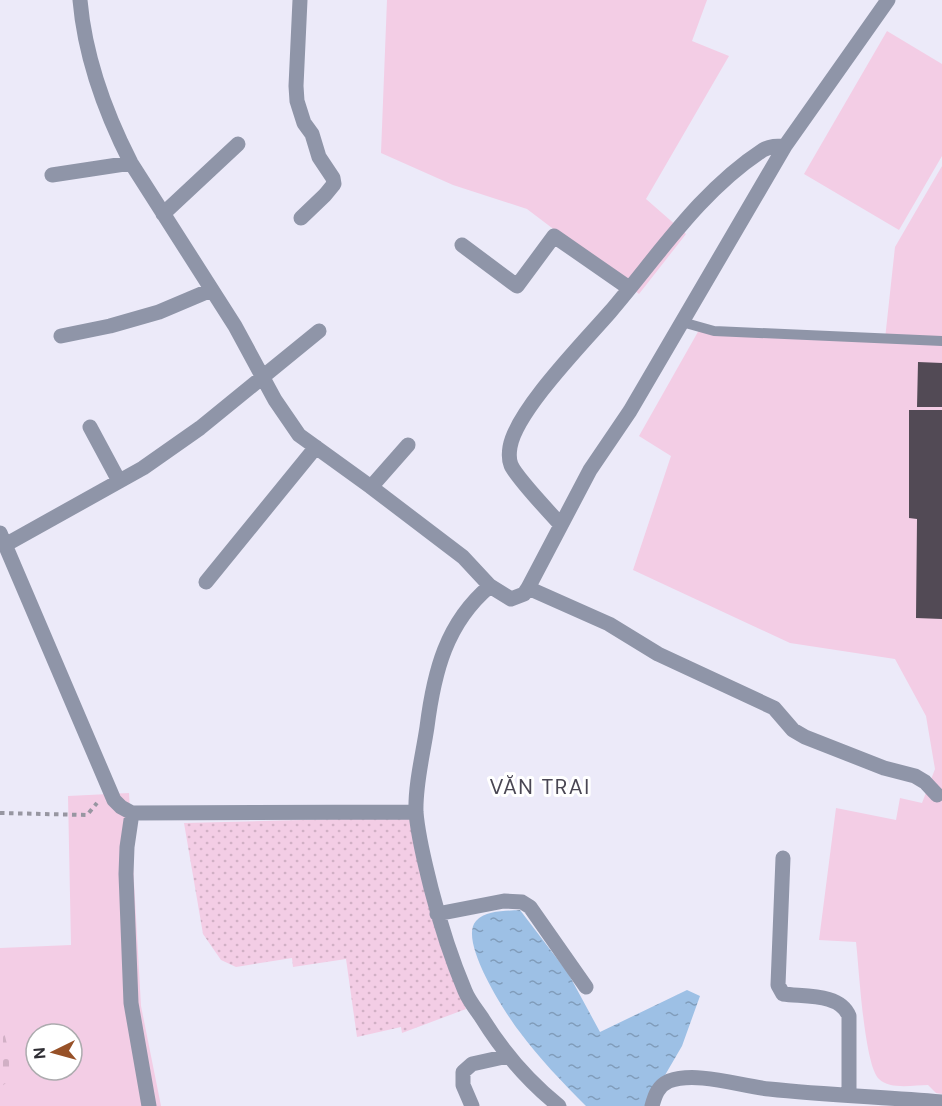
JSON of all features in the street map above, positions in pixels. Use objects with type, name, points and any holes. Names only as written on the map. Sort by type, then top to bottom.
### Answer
[{"type":"street","points":[[80,0],[89,60],[117,135],[131,163],[235,326],[275,400],[299,435],[372,487],[463,557],[490,586],[512,599],[524,594],[537,574],[590,470],[630,411],[785,146],[888,0]]},
{"type":"street","points":[[300,0],[297,101],[304,123],[312,134],[320,157],[333,178],[333,183],[325,195],[301,218]]},
{"type":"street","points":[[163,214],[238,144]]},
{"type":"street","points":[[561,525],[512,467],[510,447],[517,428],[537,397],[683,223],[721,184],[764,149],[785,146]]},
{"type":"street","points":[[52,175],[131,163]]},
{"type":"street","points":[[462,245],[517,286],[554,236],[629,288]]},
{"type":"street","points":[[61,336],[110,326],[159,312],[211,290]]},
{"type":"street","points":[[319,332],[200,428],[143,468],[2,539],[114,800],[132,813],[416,812]]},
{"type":"street","points":[[90,427],[119,481]]},
{"type":"street","points":[[372,487],[408,445]]},
{"type":"street","points":[[206,582],[316,447]]},
{"type":"street","points":[[490,586],[476,599],[449,639],[437,666],[416,812],[420,846],[437,914],[466,993],[508,1056],[536,1088],[559,1106]]},
{"type":"street","points":[[528,588],[609,624],[658,654],[774,708],[793,730],[805,737],[884,768],[915,776],[925,782],[937,795]]},
{"type":"street","points":[[132,813],[126,874],[131,1003],[148,1106]]},
{"type":"street","points":[[783,858],[778,985],[782,994],[834,1000],[845,1007],[849,1016],[849,1094]]},
{"type":"street","points":[[437,914],[504,901],[522,902],[530,908],[586,987]]},
{"type":"street","points":[[472,1106],[463,1085],[463,1072],[472,1064],[508,1056]]},
{"type":"street","points":[[651,1106],[660,1086],[677,1079],[703,1078],[832,1100],[849,1094],[942,1102]]},
{"type":"lane","points":[[682,322],[714,331],[942,341]]},
{"type":"path","points":[[0,813],[87,815],[110,789]]},
{"type":"green space","points":[[387,0],[707,0],[692,41],[729,56],[646,199],[686,234],[639,294],[527,209],[453,185],[381,153]]},
{"type":"green space","points":[[887,31],[942,64],[942,156],[899,230],[804,174]]},
{"type":"green space","points":[[942,166],[942,1094],[936,1093],[928,1085],[896,1086],[879,1079],[874,1070],[866,1036],[856,942],[819,940],[836,808],[896,820],[900,798],[922,803],[935,769],[926,716],[895,659],[790,643],[633,570],[671,456],[639,436],[699,330],[885,339],[895,247]]},
{"type":"green space","points":[[129,793],[141,1006],[161,1106],[0,1106],[0,948],[71,945],[68,796]]},
{"type":"green space","points":[[415,817],[450,963],[466,1009],[402,1033],[401,1027],[357,1037],[346,959],[293,967],[292,958],[236,967],[221,960],[203,934],[184,823]]},
{"type":"green space","points":[[0,1017],[15,1075],[0,1088]]},
{"type":"water","points":[[520,910],[568,973],[600,1032],[687,990],[700,996],[682,1046],[647,1106],[586,1106],[535,1051],[504,1009],[478,959],[473,944],[472,930],[480,917],[497,912]]},
{"type":"building","points":[[918,362],[942,363],[942,407],[917,407]]},
{"type":"building","points":[[909,410],[942,410],[942,619],[916,618],[917,519],[909,518]]},
{"type":"district","name":"VĂN TRAI","points":[[540,787]]}]
